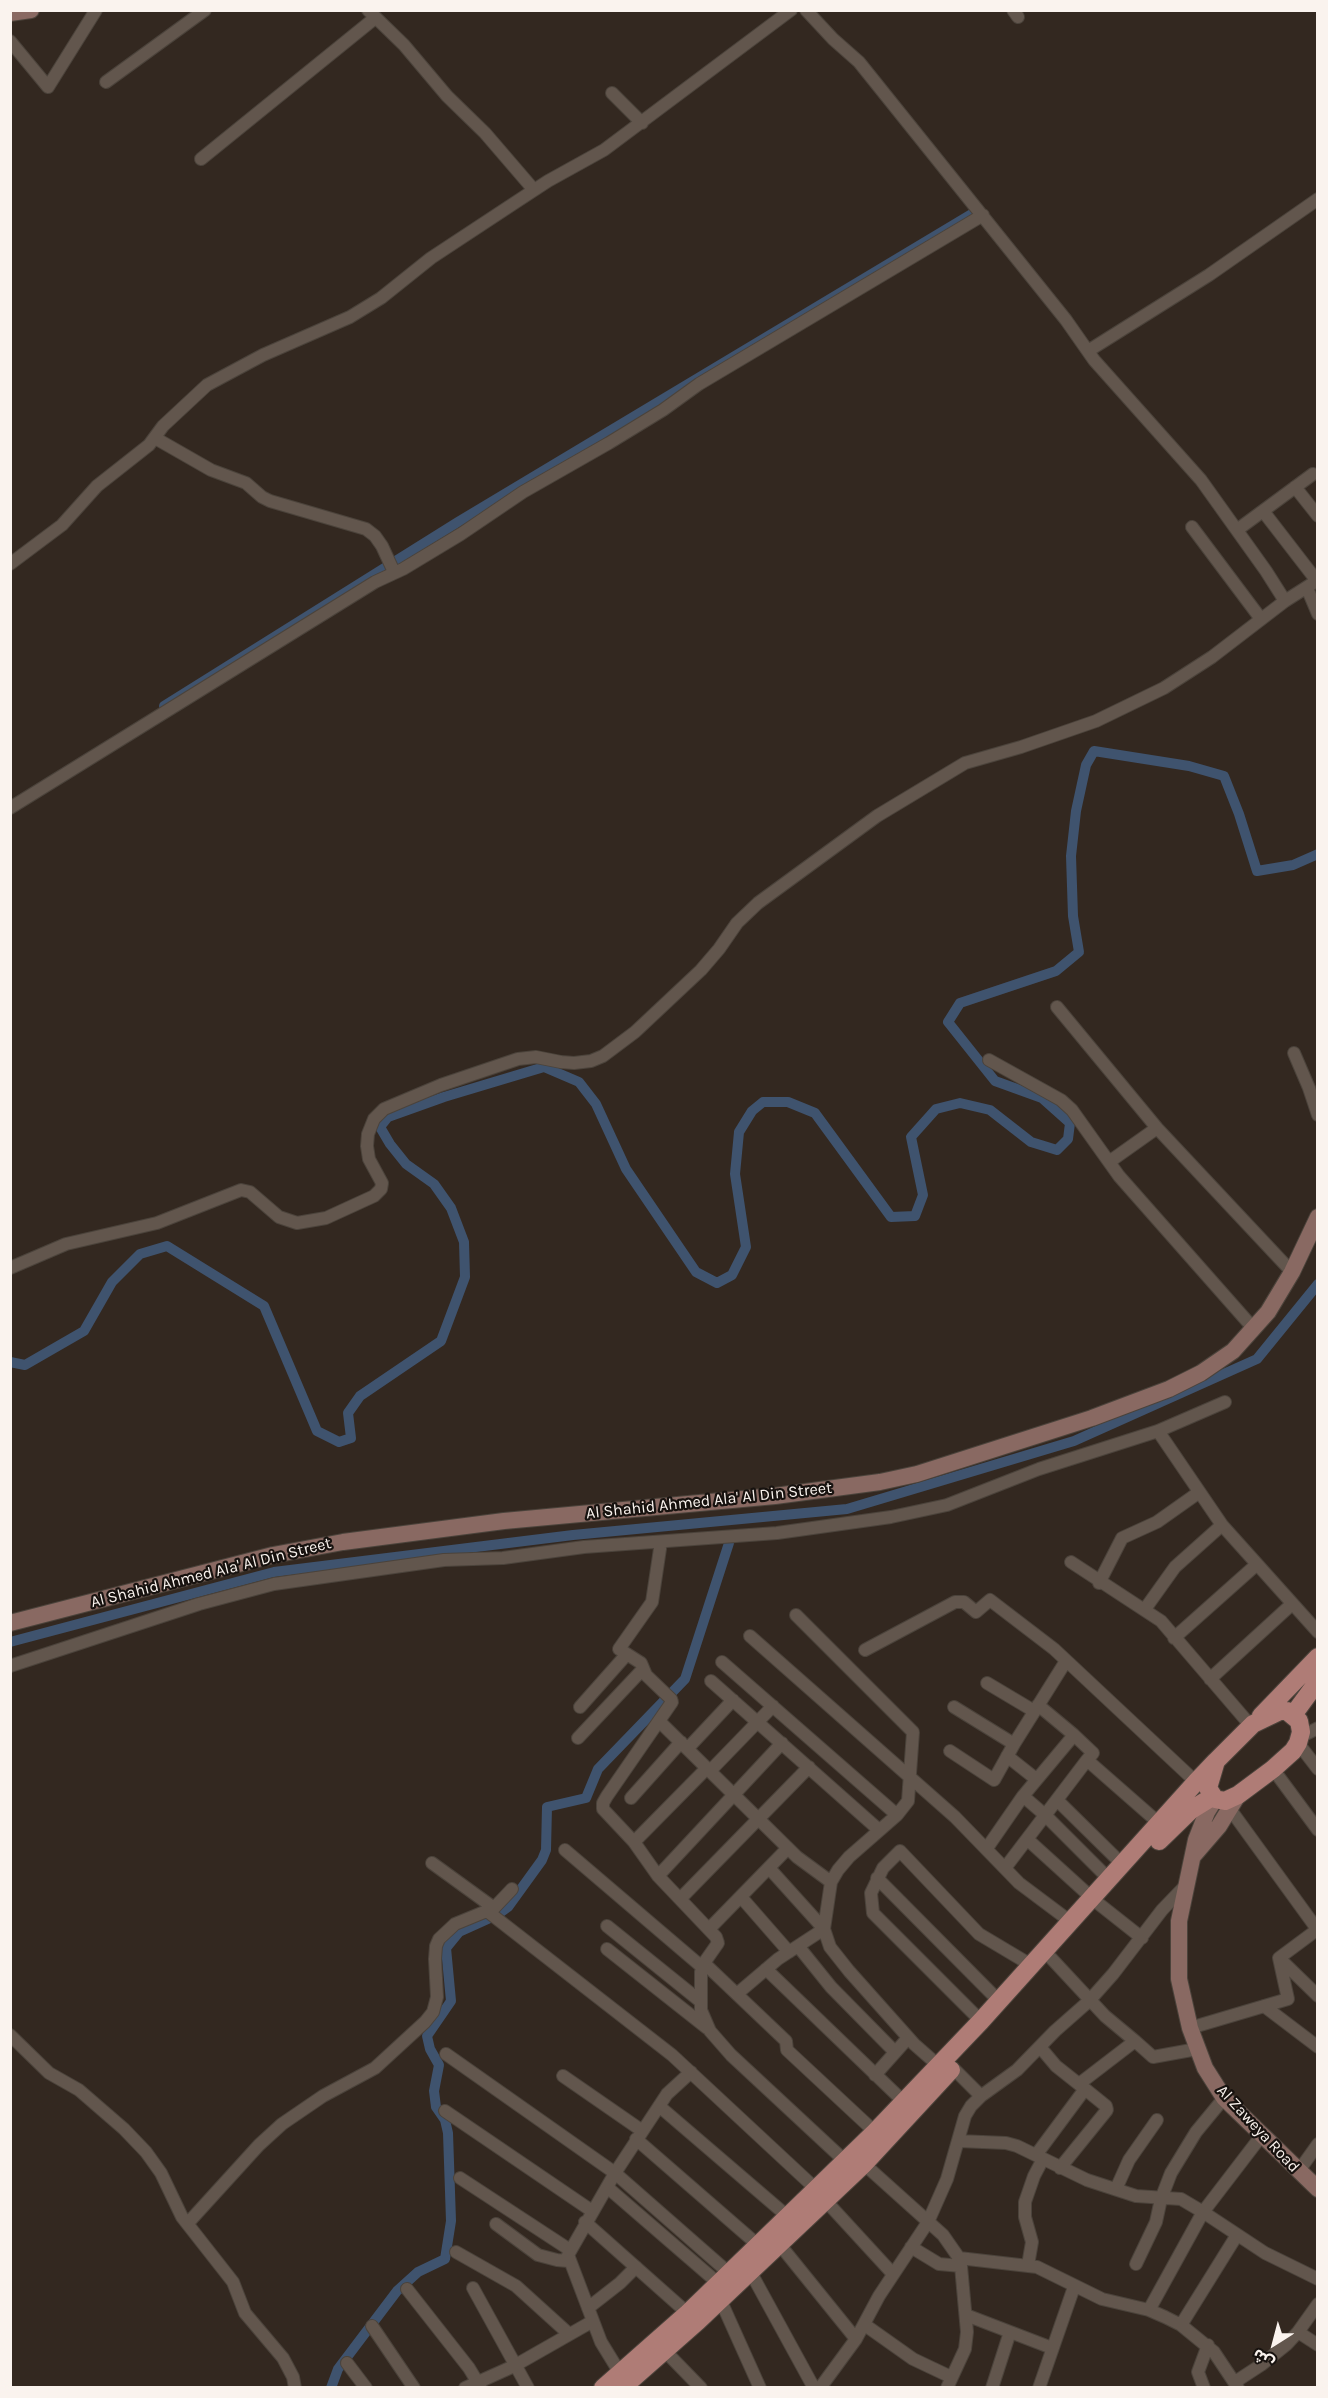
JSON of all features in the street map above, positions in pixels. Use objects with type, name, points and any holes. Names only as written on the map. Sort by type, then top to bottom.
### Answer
[{"type":"main road","points":[[10,13],[31,10]]},
{"type":"main road","name":"Al Shahid Ahmed Ala' Al Din Street","points":[[10,1623],[273,1555],[342,1542],[504,1521],[776,1496],[908,1476],[1092,1418],[1169,1389],[1201,1373],[1233,1351],[1268,1312],[1292,1272],[1317,1217]]},
{"type":"main road","points":[[978,2029],[1051,1958],[1122,1864],[1196,1782],[1317,1657]]},
{"type":"main road","points":[[1293,1715],[1317,1681]]},
{"type":"main road","points":[[603,2388],[621,2380],[665,2351],[723,2285],[769,2241],[820,2195],[864,2164],[1031,1965],[1071,1922],[1179,1821],[1224,1800],[1273,1769],[1299,1740],[1301,1726],[1293,1715],[1280,1711],[1252,1725]]},
{"type":"main road","points":[[1216,1761],[1208,1783],[1224,1800]]},
{"type":"main road","name":"Al Zaweya Road","points":[[1224,1800],[1201,1826],[1179,1922],[1179,1980],[1190,2028],[1205,2068],[1224,2098],[1317,2190]]},
{"type":"main road","points":[[820,2195],[845,2161],[903,2101],[946,2067]]},
{"type":"main road","points":[[723,2285],[750,2271],[769,2241]]},
{"type":"main road","points":[[621,2380],[693,2317]]},
{"type":"street","points":[[10,41],[48,87],[96,10]]},
{"type":"street","points":[[106,82],[205,10]]},
{"type":"street","points":[[10,564],[62,525],[98,486],[149,445],[163,426],[207,385],[263,355],[364,309],[431,258],[534,190],[591,159],[791,10]]},
{"type":"street","points":[[806,10],[832,39],[859,62],[1088,351],[1189,465],[1285,601]]},
{"type":"street","points":[[201,159],[371,14],[404,45],[447,96],[485,134],[534,190]]},
{"type":"street","points":[[612,93],[642,123]]},
{"type":"street","points":[[1088,351],[1209,275],[1317,199]]},
{"type":"street","points":[[10,808],[391,566],[403,569],[523,492],[609,444],[699,384],[982,215]]},
{"type":"street","points":[[155,438],[211,470],[246,483],[261,497],[270,501],[366,529],[375,536],[391,566]]},
{"type":"street","points":[[1237,530],[1313,474]]},
{"type":"street","points":[[1295,487],[1317,516]]},
{"type":"street","points":[[1263,511],[1314,583],[1317,614]]},
{"type":"street","points":[[1192,526],[1261,619]]},
{"type":"street","points":[[10,1268],[66,1244],[157,1223],[242,1190],[250,1192],[279,1217],[297,1223],[326,1218],[374,1196],[381,1189],[382,1184],[369,1159],[368,1134],[374,1119],[384,1109],[441,1085],[518,1059],[536,1057],[574,1063],[603,1056],[635,1032],[701,970],[737,923],[758,903],[877,816],[965,763],[1096,722],[1164,688],[1212,657],[1285,601],[1314,583]]},
{"type":"street","points":[[1057,1007],[1158,1128],[1292,1272]]},
{"type":"street","points":[[1294,1053],[1309,1088],[1317,1116]]},
{"type":"street","points":[[989,1060],[1061,1100],[1072,1110],[1109,1162],[1167,1233],[1254,1329]]},
{"type":"street","points":[[1109,1162],[1158,1128]]},
{"type":"street","points":[[10,1666],[165,1615],[274,1584],[432,1562],[503,1558],[584,1547],[777,1533],[891,1517],[946,1505],[1039,1469],[1158,1431],[1225,1402]]},
{"type":"street","points":[[1158,1431],[1198,1493],[1222,1525],[1317,1632]]},
{"type":"street","points":[[1099,1583],[1122,1538],[1157,1522],[1198,1493]]},
{"type":"street","points":[[1145,1609],[1175,1567],[1222,1525]]},
{"type":"street","points":[[661,1542],[652,1602],[619,1649],[641,1662],[646,1676],[669,1696],[671,1705],[603,1803],[603,1809],[634,1842],[658,1876],[716,1937],[717,1943],[703,1965],[700,2001],[701,2010],[710,2031]]},
{"type":"street","points":[[1071,1562],[1099,1583],[1145,1609],[1161,1621],[1252,1725]]},
{"type":"street","points":[[1174,1638],[1256,1565]]},
{"type":"street","points":[[865,1650],[955,1602],[964,1602],[976,1612],[989,1599],[1066,1661],[1196,1782]]},
{"type":"street","points":[[1210,1679],[1292,1604]]},
{"type":"street","points":[[738,1993],[766,1969],[824,1929],[831,1882],[842,1864],[897,1815],[908,1801],[913,1732],[796,1615]]},
{"type":"street","points":[[750,1636],[987,1848],[1030,1892],[1071,1922]]},
{"type":"street","points":[[580,1707],[627,1654]]},
{"type":"street","points":[[950,1751],[994,1780],[1066,1661]]},
{"type":"street","points":[[722,1662],[897,1815]]},
{"type":"street","points":[[578,1738],[643,1669]]},
{"type":"street","points":[[711,1681],[879,1830]]},
{"type":"street","points":[[987,1683],[1036,1708],[1074,1735],[1093,1753],[1005,1868]]},
{"type":"street","points":[[631,1798],[733,1700]]},
{"type":"street","points":[[634,1842],[773,1706]]},
{"type":"street","points":[[954,1707],[1014,1744]]},
{"type":"street","points":[[659,1721],[788,1848],[831,1882]]},
{"type":"street","points":[[1317,1728],[1299,1740],[1317,1769]]},
{"type":"street","points":[[987,1848],[1036,1779],[1074,1735]]},
{"type":"street","points":[[658,1876],[782,1743]]},
{"type":"street","points":[[1007,1756],[1036,1779]]},
{"type":"street","points":[[1087,1760],[1160,1824]]},
{"type":"street","points":[[680,1899],[809,1767]]},
{"type":"street","points":[[1273,1769],[1317,1830]]},
{"type":"street","points":[[1023,1796],[1046,1815],[1109,1879]]},
{"type":"street","points":[[1057,1800],[1122,1864]]},
{"type":"street","points":[[1224,1800],[1317,1929],[1279,1958]]},
{"type":"street","points":[[1027,1839],[1095,1901],[1142,1938]]},
{"type":"street","points":[[709,1929],[788,1848]]},
{"type":"street","points":[[565,1850],[738,1993],[786,2041],[787,2050],[875,2132]]},
{"type":"street","points":[[978,2029],[873,1913],[871,1893],[883,1868],[900,1851],[979,1934],[1031,1965]]},
{"type":"street","points":[[432,1863],[672,2055],[820,2195],[893,2274]]},
{"type":"street","points":[[769,1868],[824,1929],[830,1947],[908,2038],[981,2096]]},
{"type":"street","points":[[877,1878],[999,2001]]},
{"type":"street","points":[[820,2388],[856,2339],[893,2274],[928,2222],[947,2179],[965,2116],[981,2096],[1017,2070],[1089,2001],[1142,1938],[1162,1910],[1186,1885]]},
{"type":"street","points":[[188,2223],[259,2145],[282,2124],[323,2096],[375,2068],[430,2017],[437,1997],[435,1959],[439,1940],[455,1924],[491,1910],[512,1889]]},
{"type":"street","points":[[741,1897],[896,2052]]},
{"type":"street","points":[[608,1926],[700,2001]]},
{"type":"street","points":[[607,1949],[710,2031],[731,2055],[845,2161]]},
{"type":"street","points":[[1051,1958],[1089,2001],[1154,2057],[1197,2049]]},
{"type":"street","points":[[1279,1958],[1317,1996]]},
{"type":"street","points":[[1190,2028],[1288,1999],[1279,1958]]},
{"type":"street","points":[[766,1969],[903,2101]]},
{"type":"street","points":[[1264,2006],[1317,2047]]},
{"type":"street","points":[[10,2035],[49,2073],[79,2090],[138,2142],[161,2173],[178,2210],[233,2282],[245,2313],[283,2358],[293,2377],[295,2388]]},
{"type":"street","points":[[875,2074],[908,2038]]},
{"type":"street","points":[[1028,2265],[1032,2242],[1025,2217],[1025,2202],[1040,2157],[1082,2086],[1135,2041]]},
{"type":"street","points":[[1040,2047],[1056,2066],[1106,2106],[1107,2110],[1060,2168]]},
{"type":"street","points":[[446,2054],[615,2173],[723,2285],[760,2388]]},
{"type":"street","points":[[496,2224],[538,2255],[557,2260],[569,2255],[589,2217],[639,2135],[675,2085],[691,2072]]},
{"type":"street","points":[[563,2076],[769,2241],[856,2339]]},
{"type":"street","points":[[1136,2264],[1156,2222],[1161,2199],[1171,2173],[1207,2117],[1224,2098]]},
{"type":"street","points":[[659,2106],[793,2221]]},
{"type":"street","points":[[445,2111],[589,2217],[636,2267],[693,2317]]},
{"type":"street","points":[[1116,2189],[1129,2160],[1157,2120]]},
{"type":"street","points":[[1149,2310],[1203,2212],[1262,2135]]},
{"type":"street","points":[[959,2141],[1006,2143],[1060,2168],[1136,2196],[1181,2199],[1265,2253],[1317,2278]]},
{"type":"street","points":[[1298,2172],[1317,2144]]},
{"type":"street","points":[[864,2164],[943,2235],[960,2262],[967,2332],[965,2349],[949,2382],[865,2325]]},
{"type":"street","points":[[460,2178],[569,2255],[601,2342],[621,2380]]},
{"type":"street","points":[[607,2187],[723,2285]]},
{"type":"street","points":[[1181,2325],[1238,2235]]},
{"type":"street","points":[[911,2247],[939,2264],[960,2262],[1037,2267],[1102,2299],[1149,2310],[1181,2325],[1208,2346],[1220,2358],[1237,2385],[1298,2332],[1317,2304]]},
{"type":"street","points":[[456,2252],[516,2286],[569,2334]]},
{"type":"street","points":[[588,2308],[636,2267]]},
{"type":"street","points":[[750,2271],[814,2388]]},
{"type":"street","points":[[1039,2388],[1074,2287]]},
{"type":"street","points":[[473,2288],[528,2388]]},
{"type":"street","points":[[407,2289],[469,2368],[479,2385]]},
{"type":"street","points":[[966,2315],[1052,2348]]},
{"type":"street","points":[[465,2388],[479,2385],[593,2321]]},
{"type":"street","points":[[372,2326],[414,2388]]},
{"type":"street","points":[[992,2388],[1010,2332]]},
{"type":"street","points":[[1298,2332],[1317,2345]]},
{"type":"street","points":[[1204,2388],[1198,2372],[1208,2346]]},
{"type":"street","points":[[665,2351],[701,2388]]},
{"type":"street","points":[[348,2363],[366,2388]]},
{"type":"waterway","points":[[164,706],[458,522],[975,212]]},
{"type":"waterway","points":[[10,1362],[25,1365],[84,1331],[112,1282],[140,1254],[167,1246],[264,1306],[317,1431],[339,1442],[351,1438],[348,1413],[360,1396],[441,1341],[465,1277],[464,1242],[451,1208],[434,1184],[406,1164],[390,1144],[380,1127],[388,1117],[444,1097],[544,1067],[579,1082],[596,1104],[626,1169],[696,1272],[717,1283],[732,1275],[746,1247],[735,1174],[739,1132],[752,1111],[763,1102],[788,1102],[815,1113],[891,1217],[915,1216],[923,1195],[911,1137],[936,1109],[960,1103],[990,1110],[1031,1142],[1057,1150],[1068,1139],[1070,1123],[1042,1098],[995,1081],[948,1022],[960,1003],[1056,971],[1079,952],[1073,916],[1071,856],[1076,811],[1086,765],[1094,751],[1189,766],[1224,776],[1257,871],[1293,865],[1318,854]]},
{"type":"waterway","points":[[10,1642],[274,1572],[573,1535],[847,1509],[1074,1441],[1257,1359],[1318,1284]]},
{"type":"waterway","points":[[497,1915],[508,1907],[542,1860],[546,1850],[547,1807],[586,1798],[598,1769],[685,1679],[729,1543]]},
{"type":"waterway","points":[[331,2388],[338,2369],[397,2291],[418,2272],[445,2259],[451,2221],[448,2133],[445,2120],[436,2107],[434,2091],[439,2065],[430,2049],[427,2036],[451,2001],[446,1948],[459,1932],[490,1918]]}]
